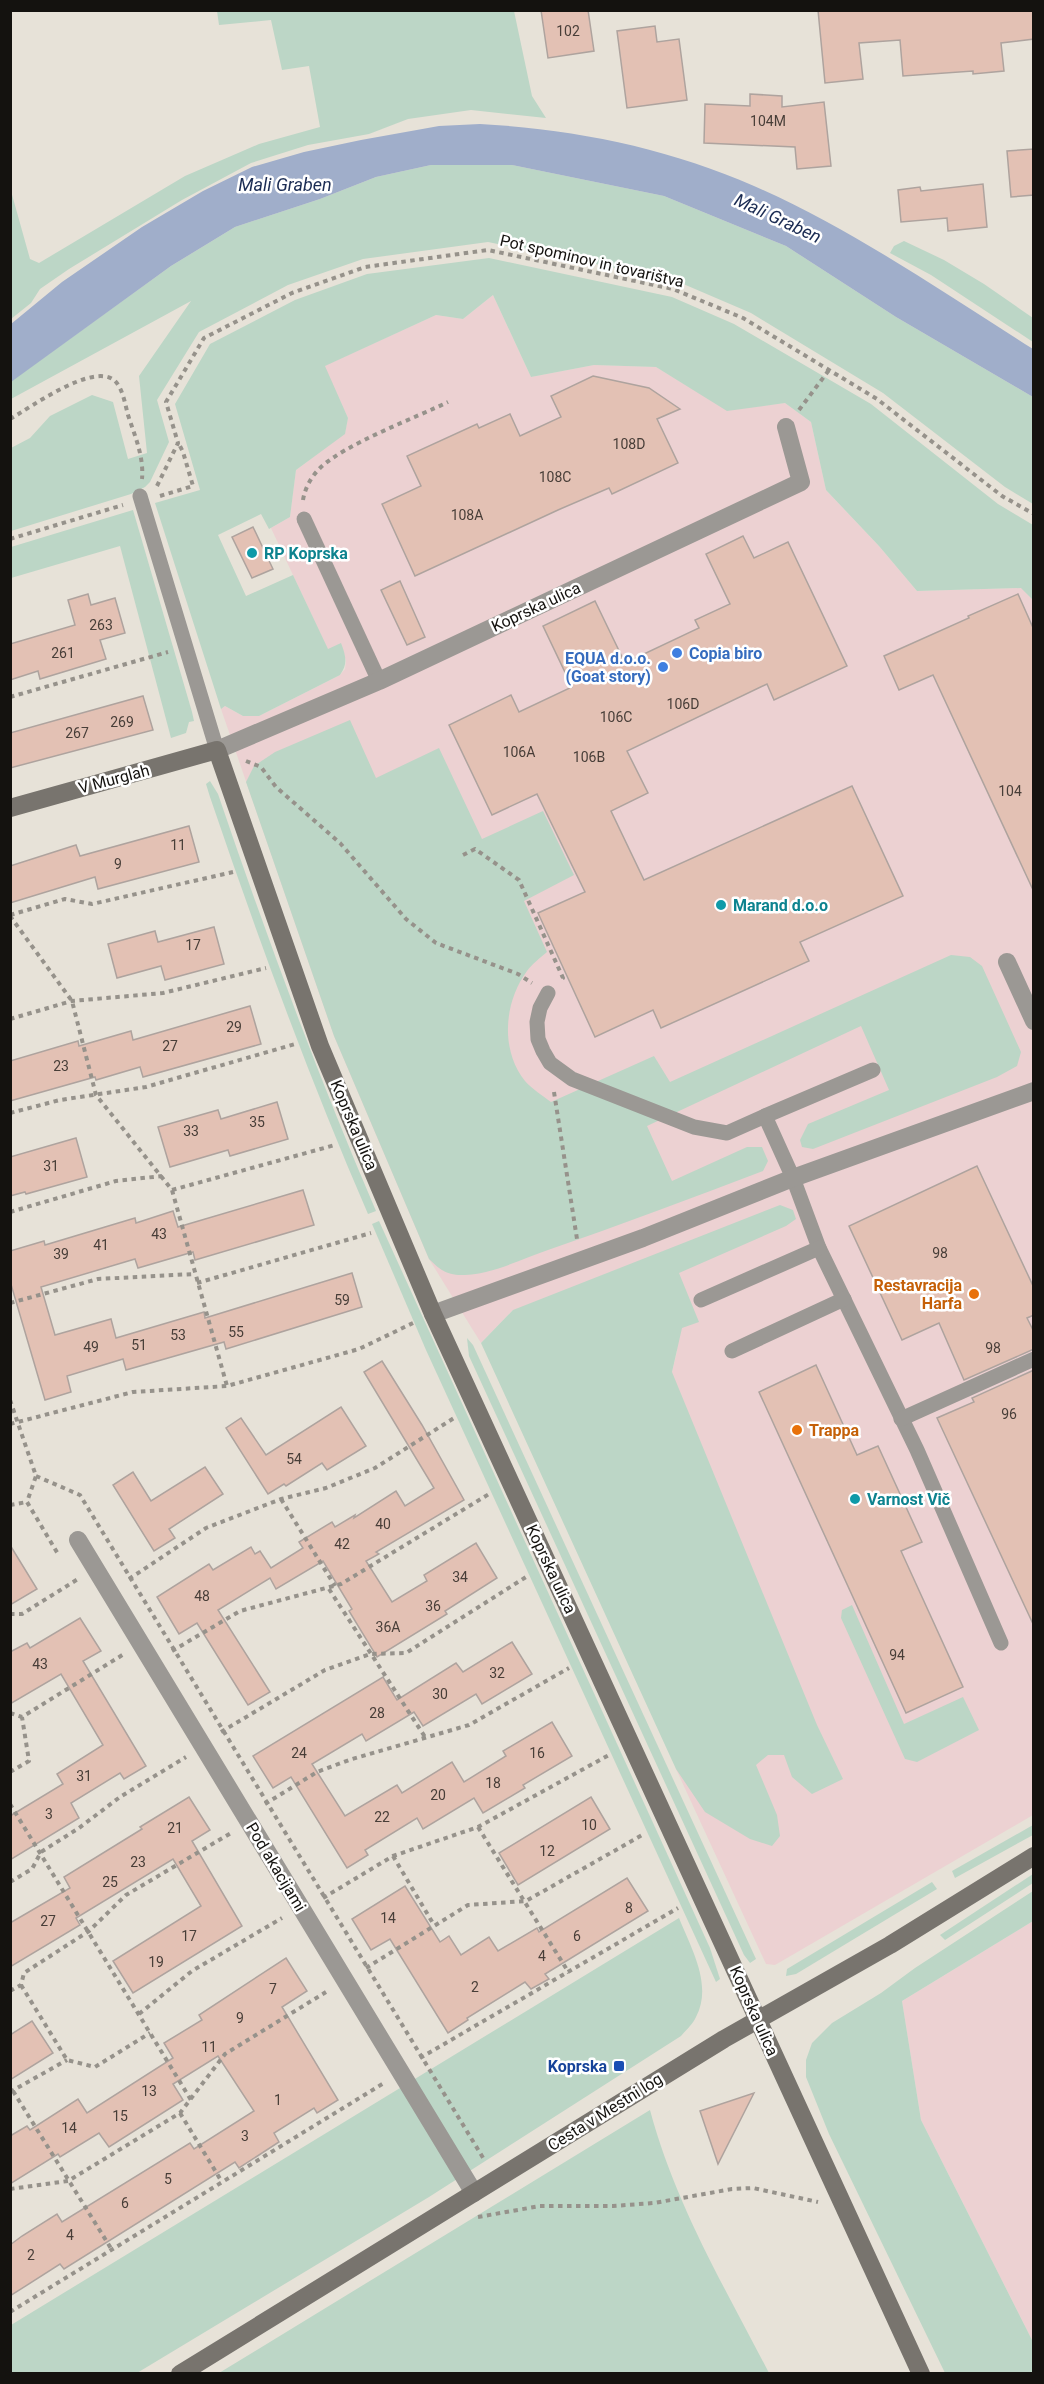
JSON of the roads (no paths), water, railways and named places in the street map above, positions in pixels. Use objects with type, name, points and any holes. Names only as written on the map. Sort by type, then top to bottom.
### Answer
[{"type":"street","name":"Koprska ulica","points":[[786,427],[801,482],[379,681],[217,750],[320,1046],[433,1314],[921,2373]]},
{"type":"street","name":"V Murglah","points":[[10,808],[217,750]]},
{"type":"street","points":[[1007,962],[1034,1021]]},
{"type":"street","points":[[433,1314],[643,1238],[793,1178],[1034,1091]]},
{"type":"street","name":"Pod akacijami","points":[[78,1540],[474,2193]]},
{"type":"street","name":"Cesta v Mestni log","points":[[180,2373],[724,2039],[890,1945],[1034,1856]]},
{"type":"lane","name":"Koprska ulica","points":[[140,496],[217,750]]},
{"type":"lane","points":[[304,519],[379,681]]},
{"type":"lane","points":[[548,993],[540,1008],[537,1022],[538,1039],[543,1051],[559,1071],[572,1079],[693,1127],[727,1132],[873,1070]]},
{"type":"lane","points":[[765,1116],[793,1178],[819,1248],[902,1419],[1001,1643]]},
{"type":"lane","points":[[701,1300],[819,1248]]},
{"type":"lane","points":[[732,1351],[844,1299]]},
{"type":"lane","points":[[902,1419],[1034,1359]]},
{"type":"water","name":"Mali Graben","points":[[480,124],[550,130],[654,151],[721,173],[790,203],[862,241],[1033,349],[1033,397],[896,317],[786,246],[664,196],[512,165],[431,165],[376,177],[320,199],[235,227],[171,266],[11,382],[11,324],[62,282],[142,227],[203,191],[252,167],[304,152],[439,126]]},
{"type":"place","name":"RP Koprska","points":[[252,553]]},
{"type":"place","name":"Copia biro","points":[[677,653]]},
{"type":"place","name":"EQUA d.o.o. (Goat story)","points":[[663,667]]},
{"type":"place","name":"Marand d.o.o","points":[[721,905]]},
{"type":"place","name":"Restavracija Harfa","points":[[974,1294]]},
{"type":"place","name":"Trappa","points":[[797,1430]]},
{"type":"place","name":"Varnost Vič","points":[[855,1499]]},
{"type":"place","name":"Koprska","points":[[619,2066]]}]
